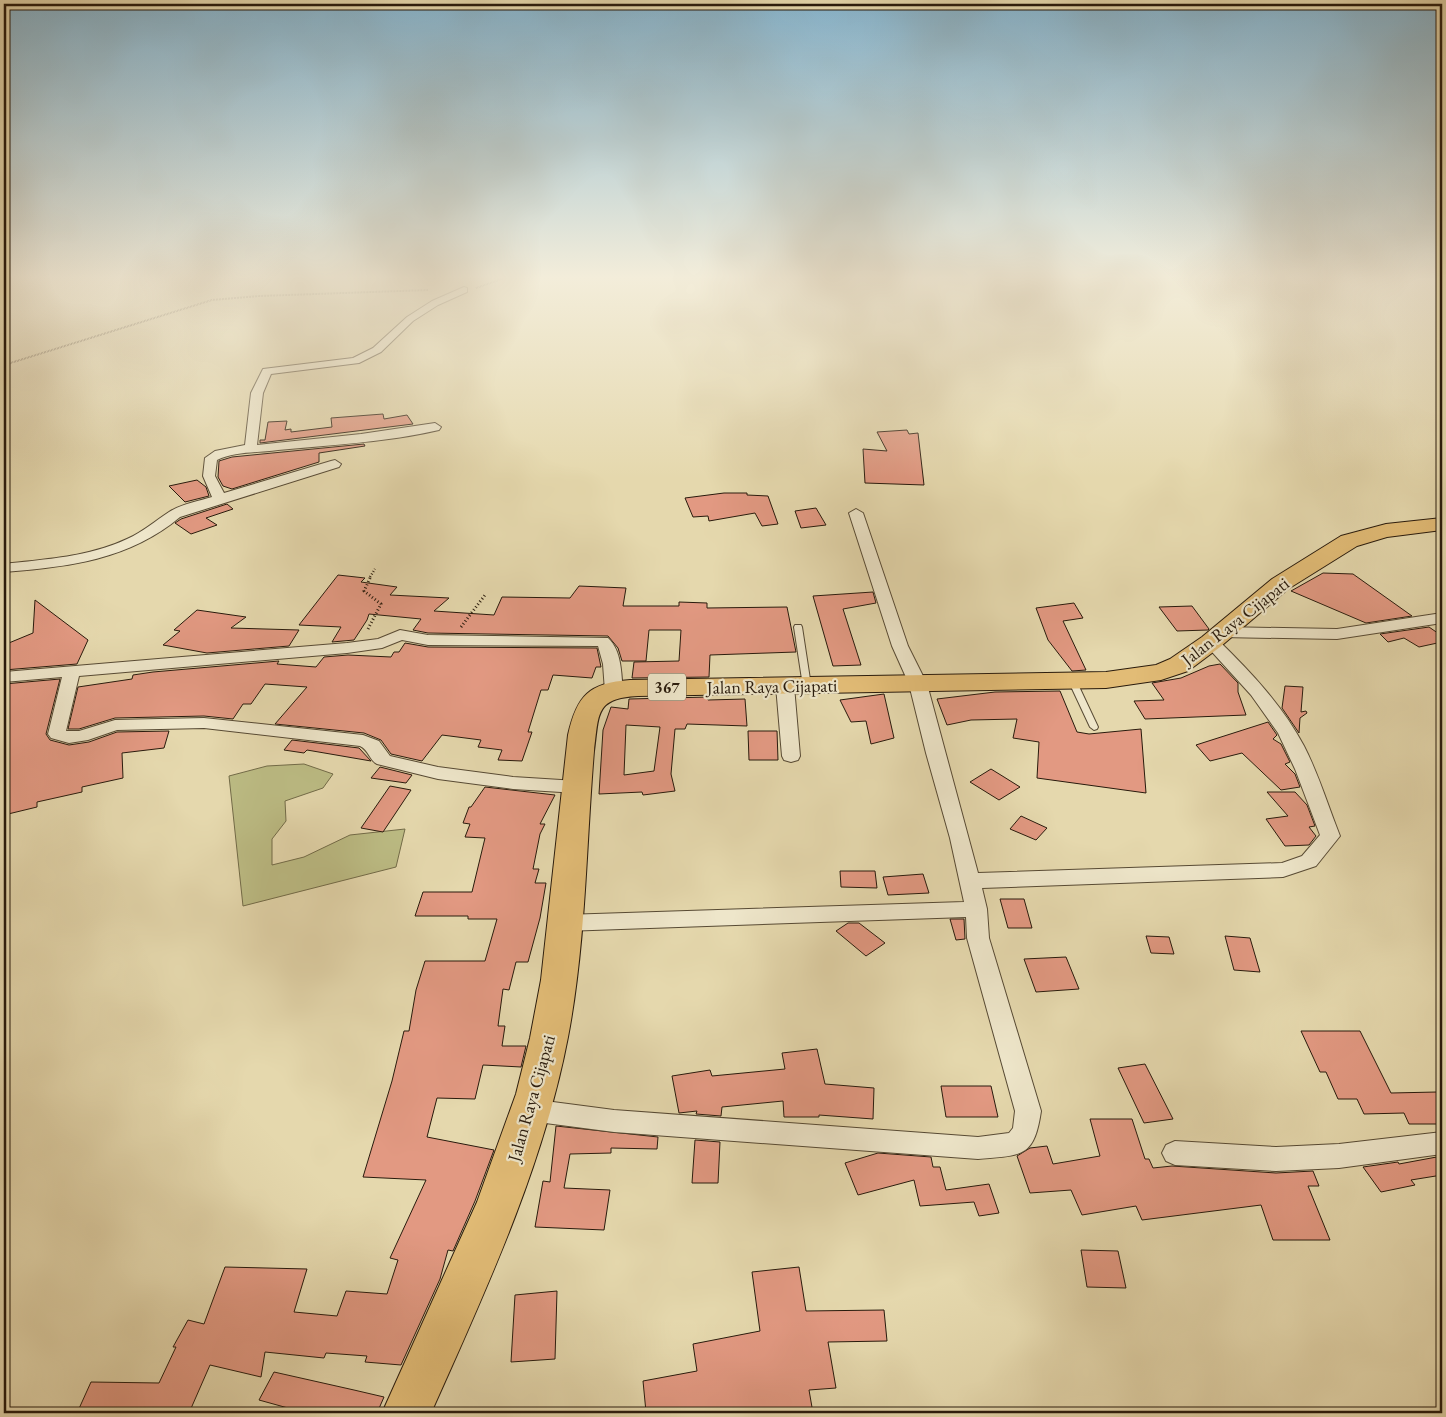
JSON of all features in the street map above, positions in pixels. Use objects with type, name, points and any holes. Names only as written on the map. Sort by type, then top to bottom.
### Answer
[{"type":"main road","name":"Jalan Raya Cijapati","points":[[406,1413],[484,1244],[514,1164],[547,1054],[559,980],[584,725],[594,700],[601,695],[614,691],[652,688],[1106,680],[1161,672],[1179,665],[1280,584],[1349,541],[1386,530],[1442,524]]},
{"type":"street","points":[[247,450],[253,444],[257,393],[267,371],[354,361],[377,350],[382,345]]},
{"type":"street","points":[[220,499],[208,476],[211,458],[219,454],[360,438],[435,427]]},
{"type":"street","points":[[4,568],[67,561],[105,553],[157,529],[175,514],[335,464]]},
{"type":"street","points":[[530,1110],[614,1121],[978,1148],[1016,1144],[1025,1132],[1028,1111],[978,938],[976,909],[970,881],[943,775],[935,753],[918,684],[900,646],[856,513]]},
{"type":"street","points":[[970,881],[1283,870],[1309,861],[1330,836],[1294,746],[1272,712],[1229,659],[1216,637],[1337,634],[1442,618]]},
{"type":"street","points":[[4,677],[358,647],[382,643],[400,635],[428,640],[602,641],[606,643],[609,652],[614,691]]},
{"type":"street","points":[[72,671],[57,729],[57,734],[60,736],[69,738],[82,736],[115,724],[204,723],[245,726],[363,741],[374,745],[378,750],[380,758],[384,760],[438,773],[512,783],[577,787]]},
{"type":"street","points":[[791,756],[796,686]]},
{"type":"street","points":[[564,923],[976,909]]},
{"type":"street","points":[[1175,1153],[1276,1159],[1339,1156],[1442,1143]]},
{"type":"lane","points":[[796,686],[798,627]]},
{"type":"lane","points":[[1072,680],[1094,727]]},
{"type":"path","points":[[4,365],[66,345]]},
{"type":"path","points":[[358,647],[380,604],[364,591],[375,569]]},
{"type":"path","points":[[452,640],[485,595]]},
{"type":"green space","points":[[304,764],[333,774],[323,788],[285,801],[286,821],[272,839],[272,865],[304,857],[350,835],[405,829],[396,867],[243,906],[229,776],[267,766]]},
{"type":"building","points":[[383,414],[384,419],[407,415],[413,424],[260,443],[260,440],[265,440],[268,422],[287,421],[285,430],[291,429],[291,432],[332,427],[331,418]]},
{"type":"building","points":[[907,430],[909,434],[918,433],[924,485],[865,483],[863,449],[887,451],[877,432]]},
{"type":"building","points":[[364,444],[365,446],[319,453],[319,462],[232,489],[223,486],[218,477],[219,461],[232,457]]},
{"type":"building","points":[[197,480],[206,487],[209,496],[185,502],[169,486]]},
{"type":"building","points":[[724,493],[747,493],[747,495],[768,496],[778,524],[762,526],[755,513],[709,521],[708,516],[693,517],[685,498]]},
{"type":"building","points":[[227,504],[233,509],[206,518],[217,525],[191,534],[175,523],[181,519]]},
{"type":"building","points":[[816,508],[826,525],[801,528],[795,511]]},
{"type":"building","points":[[1323,573],[1353,574],[1412,616],[1366,623],[1291,591]]},
{"type":"building","points":[[338,575],[365,578],[361,582],[397,587],[390,595],[449,598],[434,611],[494,615],[502,597],[570,598],[579,586],[626,588],[623,606],[679,606],[679,602],[707,603],[707,608],[787,607],[796,652],[710,655],[709,677],[632,678],[634,662],[679,661],[681,630],[649,630],[646,661],[622,661],[618,648],[608,636],[428,633],[413,630],[421,619],[369,614],[354,640],[332,642],[341,627],[299,625]]},
{"type":"building","points":[[873,592],[876,603],[843,609],[861,665],[833,666],[813,596]]},
{"type":"building","points":[[35,600],[88,640],[77,664],[4,670],[4,645],[33,633]]},
{"type":"building","points":[[1074,603],[1083,618],[1063,621],[1086,670],[1072,671],[1048,640],[1036,608]]},
{"type":"building","points":[[1192,606],[1208,630],[1177,631],[1159,607]]},
{"type":"building","points":[[197,610],[246,617],[231,628],[299,630],[289,646],[207,653],[163,645],[180,631],[174,630]]},
{"type":"building","points":[[1429,627],[1442,636],[1442,642],[1419,647],[1404,638],[1388,642],[1380,634]]},
{"type":"building","points":[[405,643],[428,647],[597,648],[601,667],[596,667],[592,678],[553,675],[548,690],[541,690],[528,732],[532,732],[522,761],[498,760],[502,750],[478,747],[481,740],[442,735],[422,761],[391,754],[381,740],[364,733],[275,724],[307,687],[265,684],[251,704],[243,704],[233,719],[204,716],[115,718],[79,729],[68,729],[78,687],[132,679],[133,675],[153,672],[279,661],[277,664],[316,667],[324,657],[348,655],[391,657],[394,652],[399,652]]},
{"type":"building","points":[[1220,664],[1238,683],[1238,692],[1246,715],[1145,719],[1134,701],[1164,700],[1152,683],[1181,678],[1209,666]]},
{"type":"building","points":[[60,679],[46,734],[50,740],[69,745],[89,742],[117,732],[169,731],[164,748],[122,753],[123,778],[82,787],[82,792],[37,802],[37,807],[4,815],[4,684]]},
{"type":"building","points":[[1285,686],[1303,687],[1301,712],[1306,711],[1307,713],[1300,718],[1299,733],[1282,708]]},
{"type":"building","points":[[1060,691],[1077,732],[1089,734],[1141,729],[1146,793],[1037,778],[1039,742],[1013,738],[1017,719],[971,720],[947,725],[937,699],[995,692]]},
{"type":"building","points":[[884,694],[894,738],[871,744],[866,721],[851,722],[840,700]]},
{"type":"building","points":[[708,697],[708,700],[745,699],[747,726],[687,724],[685,729],[675,729],[671,774],[675,791],[643,795],[642,792],[599,794],[603,730],[611,707],[628,709],[629,699]],"holes":[[[626,725],[660,727],[654,771],[624,775]]]},
{"type":"building","points":[[1268,722],[1277,735],[1273,739],[1281,744],[1290,762],[1285,764],[1295,774],[1300,787],[1281,790],[1242,753],[1210,761],[1196,745]]},
{"type":"building","points":[[748,731],[777,731],[778,760],[749,760]]},
{"type":"building","points":[[292,740],[359,748],[371,761],[307,750],[304,753],[284,750]]},
{"type":"building","points":[[380,767],[412,775],[406,783],[371,778]]},
{"type":"building","points":[[991,769],[1020,787],[999,800],[970,782]]},
{"type":"building","points":[[390,786],[411,790],[383,832],[361,828]]},
{"type":"building","points":[[485,787],[555,795],[540,824],[545,824],[540,834],[533,869],[539,869],[535,883],[546,883],[540,918],[528,962],[516,962],[509,990],[503,989],[498,1026],[505,1026],[502,1046],[526,1046],[521,1067],[483,1065],[475,1099],[437,1098],[427,1137],[494,1150],[475,1201],[453,1251],[448,1250],[440,1279],[401,1365],[365,1362],[367,1356],[326,1353],[324,1358],[265,1352],[261,1377],[210,1365],[189,1413],[123,1408],[121,1413],[77,1413],[91,1382],[159,1383],[176,1347],[173,1347],[188,1320],[204,1324],[225,1267],[307,1269],[294,1312],[337,1316],[346,1291],[387,1294],[398,1260],[390,1258],[426,1180],[363,1177],[392,1081],[404,1031],[409,1031],[416,990],[425,961],[485,961],[497,919],[468,919],[468,916],[415,916],[423,892],[472,892],[485,838],[465,837],[470,824],[463,823],[469,807],[471,807]]},
{"type":"building","points":[[1267,792],[1295,792],[1307,805],[1315,826],[1309,827],[1316,836],[1309,845],[1285,846],[1266,819],[1288,816]]},
{"type":"building","points":[[1021,816],[1047,828],[1036,840],[1010,829]]},
{"type":"building","points":[[840,871],[875,871],[877,888],[841,887]]},
{"type":"building","points":[[923,874],[929,893],[888,895],[883,877]]},
{"type":"building","points":[[1000,899],[1024,899],[1032,928],[1008,928]]},
{"type":"building","points":[[950,919],[964,919],[965,939],[956,940]]},
{"type":"building","points":[[848,923],[859,923],[885,943],[866,956],[836,931]]},
{"type":"building","points":[[1146,936],[1169,937],[1174,954],[1151,953]]},
{"type":"building","points":[[1225,936],[1250,938],[1260,972],[1234,970]]},
{"type":"building","points":[[1066,957],[1079,989],[1036,992],[1024,959]]},
{"type":"building","points":[[1301,1031],[1360,1031],[1391,1093],[1437,1092],[1442,1102],[1442,1124],[1409,1124],[1404,1113],[1364,1114],[1357,1099],[1338,1099],[1326,1072],[1320,1072]]},
{"type":"building","points":[[817,1049],[825,1084],[874,1088],[873,1119],[819,1115],[819,1117],[784,1117],[783,1101],[722,1107],[721,1116],[696,1114],[697,1111],[679,1113],[672,1076],[710,1070],[712,1076],[785,1069],[782,1053]]},
{"type":"building","points":[[1145,1064],[1173,1119],[1144,1123],[1118,1068]]},
{"type":"building","points":[[941,1086],[991,1086],[998,1117],[946,1117]]},
{"type":"building","points":[[1090,1119],[1132,1119],[1145,1159],[1149,1159],[1153,1168],[1172,1166],[1276,1173],[1313,1171],[1319,1186],[1308,1186],[1330,1240],[1273,1240],[1261,1205],[1142,1220],[1136,1206],[1082,1215],[1071,1190],[1030,1193],[1017,1156],[1030,1148],[1047,1146],[1053,1164],[1100,1156]]},
{"type":"building","points":[[556,1126],[658,1137],[657,1149],[611,1148],[611,1153],[570,1154],[564,1188],[610,1190],[604,1230],[535,1227],[543,1181],[550,1182]]},
{"type":"building","points":[[695,1140],[720,1142],[718,1183],[692,1183]]},
{"type":"building","points":[[878,1153],[931,1157],[933,1167],[940,1167],[946,1190],[989,1184],[999,1213],[979,1216],[974,1202],[920,1206],[914,1180],[858,1195],[845,1163]]},
{"type":"building","points":[[1442,1156],[1442,1175],[1411,1180],[1415,1185],[1381,1192],[1363,1167],[1398,1162],[1399,1164]]},
{"type":"building","points":[[1081,1250],[1118,1251],[1126,1288],[1087,1287]]},
{"type":"building","points":[[799,1267],[806,1311],[884,1310],[887,1341],[828,1342],[836,1388],[809,1390],[813,1413],[677,1413],[676,1409],[646,1412],[643,1381],[697,1371],[693,1344],[760,1331],[752,1272]]},
{"type":"building","points":[[557,1291],[555,1359],[511,1362],[515,1295]]},
{"type":"building","points":[[274,1372],[384,1397],[377,1413],[306,1413],[259,1400]]}]
